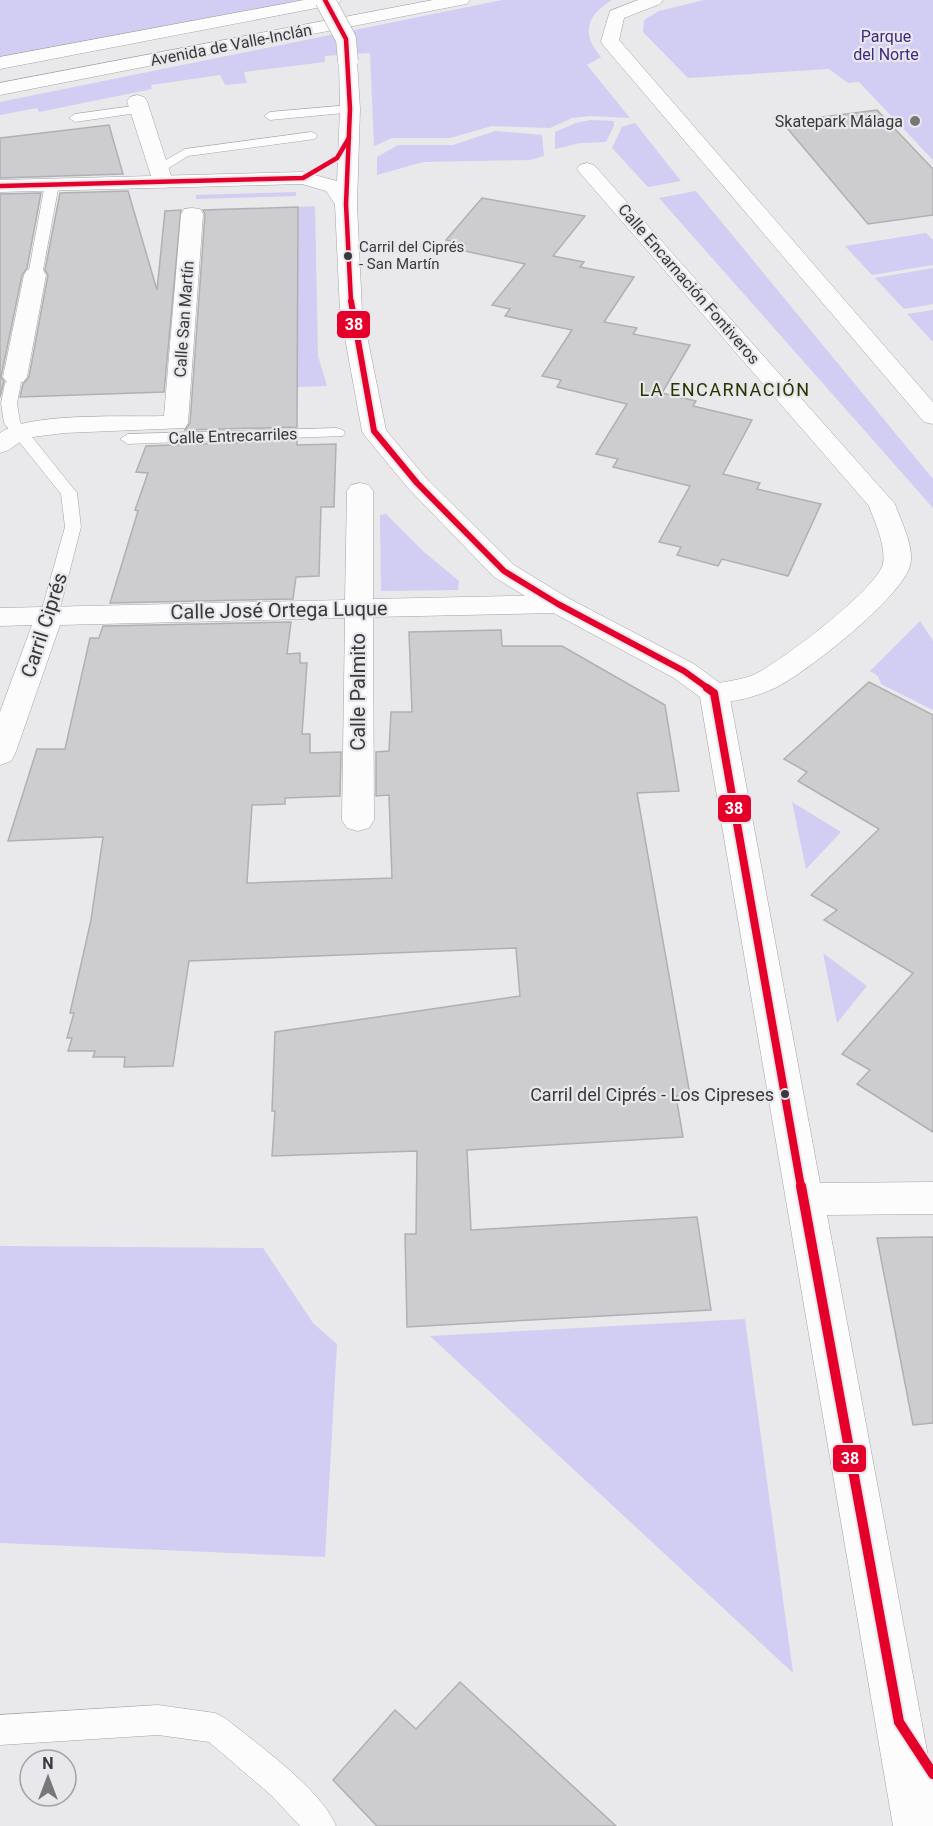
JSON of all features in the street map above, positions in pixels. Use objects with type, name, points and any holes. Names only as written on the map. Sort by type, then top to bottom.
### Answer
[{"type":"street","points":[[325,0],[346,39],[350,109],[345,204],[351,311],[374,431],[417,483],[504,571],[684,671],[714,693],[917,1826]]},
{"type":"street","name":"Avenida de Valle-Inclán","points":[[0,63],[332,0]]},
{"type":"street","name":"Avenida de Valle-Inclán","points":[[0,89],[461,0]]},
{"type":"street","points":[[654,0],[616,15],[610,41],[933,417]]},
{"type":"street","points":[[139,105],[161,175]]},
{"type":"street","points":[[303,178],[337,158],[349,138]]},
{"type":"street","name":"Calle Encarnación Fontiveros","points":[[587,169],[882,504],[896,550],[892,578],[871,599],[789,667],[765,681],[714,693]]},
{"type":"street","points":[[0,186],[161,175],[303,178],[333,187],[345,204]]},
{"type":"street","name":"Calle San Martín","points":[[176,423],[192,214]]},
{"type":"street","points":[[14,380],[35,272]]},
{"type":"street","name":"Calle Entrecarriles","points":[[9,438],[64,426],[176,423]]},
{"type":"street","name":"Calle Palmito","points":[[358,820],[360,491]]},
{"type":"street","name":"Calle José Ortega Luque","points":[[0,617],[558,603]]},
{"type":"street","name":"Carril Ciprés","points":[[0,754],[49,616]]},
{"type":"street","points":[[805,1199],[933,1198]]},
{"type":"street","points":[[900,1722],[933,1774]]},
{"type":"lane","points":[[75,118],[139,105]]},
{"type":"lane","points":[[270,116],[350,109]]},
{"type":"lane","points":[[161,175],[185,153],[311,135]]},
{"type":"lane","points":[[35,272],[52,184]]},
{"type":"lane","points":[[9,438],[12,423],[9,403],[14,380]]},
{"type":"lane","name":"Calle Entrecarriles","points":[[128,439],[337,433]]},
{"type":"lane","name":"Carril Ciprés","points":[[9,438],[69,493],[73,527],[49,616]]},
{"type":"lane","points":[[0,1730],[158,1720],[215,1728],[283,1785],[321,1826]]},
{"type":"green space","points":[[0,0],[303,0],[0,56]]},
{"type":"green space","points":[[502,0],[612,0],[596,12],[589,26],[591,40],[601,57],[587,65],[630,118],[591,116],[572,118],[550,128],[492,126],[450,138],[392,138],[374,146],[370,53],[325,56],[325,62],[244,72],[247,83],[225,85],[220,75],[151,85],[152,89],[39,112],[37,108],[0,115],[0,102]]},
{"type":"green space","name":"Parque del Norte","points":[[704,0],[933,0],[933,160],[859,82],[848,83],[829,69],[688,78],[643,32],[644,20],[659,11]]},
{"type":"green space","points":[[590,120],[614,121],[606,142],[580,143],[555,149],[555,132]]},
{"type":"green space","points":[[635,123],[681,181],[648,187],[612,148],[622,127]]},
{"type":"green space","points":[[495,131],[542,135],[544,156],[530,160],[423,162],[377,175],[377,157],[398,145],[453,145]]},
{"type":"green space","points":[[696,191],[933,479],[933,508],[659,198]]},
{"type":"green space","points":[[296,192],[296,196],[196,199],[196,195]]},
{"type":"green space","points":[[315,206],[318,356],[327,386],[297,387],[298,207]]},
{"type":"green space","points":[[926,233],[933,240],[933,265],[872,275],[845,246]]},
{"type":"green space","points":[[933,268],[933,304],[904,309],[875,278]]},
{"type":"green space","points":[[933,310],[933,342],[907,314]]},
{"type":"green space","points":[[386,514],[424,552],[459,581],[458,590],[381,591],[380,515]]},
{"type":"green space","points":[[920,621],[933,641],[933,710],[881,684],[878,676],[870,671]]},
{"type":"green space","points":[[792,802],[841,832],[806,869]]},
{"type":"green space","points":[[823,953],[867,986],[837,1023]]},
{"type":"green space","points":[[0,1246],[263,1248],[313,1323],[337,1344],[325,1557],[0,1543]]},
{"type":"green space","points":[[745,1319],[793,1673],[430,1336]]},
{"type":"building","points":[[877,110],[933,169],[933,215],[868,224],[782,122]]},
{"type":"building","points":[[109,125],[123,174],[0,178],[0,138]]},
{"type":"building","points":[[128,191],[157,290],[165,211],[181,210],[164,392],[20,397],[23,384],[29,377],[48,275],[45,270],[60,193]]},
{"type":"building","points":[[41,193],[27,268],[22,275],[1,377],[4,381],[0,397],[0,194]]},
{"type":"building","points":[[482,198],[585,216],[553,256],[584,262],[580,267],[634,277],[604,322],[637,328],[633,334],[690,345],[662,393],[696,401],[693,406],[752,420],[723,474],[760,483],[757,489],[821,504],[788,576],[722,559],[718,566],[677,555],[681,547],[659,542],[690,486],[613,467],[618,459],[596,454],[627,404],[557,387],[561,380],[542,376],[572,330],[505,316],[510,309],[492,305],[525,264],[460,250],[465,244],[446,240]]},
{"type":"building","points":[[298,207],[297,427],[185,430],[190,423],[205,214],[203,210]]},
{"type":"building","points":[[297,440],[297,445],[336,444],[334,507],[321,507],[319,576],[296,577],[293,599],[110,603],[138,511],[135,510],[148,473],[136,472],[146,446]]},
{"type":"building","points":[[291,622],[287,654],[300,653],[300,663],[307,663],[302,734],[310,734],[310,753],[341,752],[340,796],[285,798],[285,804],[252,805],[247,883],[392,878],[389,795],[376,796],[376,752],[389,751],[391,712],[412,712],[409,632],[501,630],[502,646],[562,646],[665,705],[679,791],[637,793],[690,1095],[676,1096],[683,1137],[467,1150],[471,1230],[697,1217],[711,1310],[407,1327],[405,1234],[416,1234],[417,1151],[272,1156],[275,1111],[272,1111],[275,1032],[520,996],[516,948],[189,961],[173,1066],[124,1067],[125,1057],[93,1057],[95,1051],[68,1051],[72,1038],[67,1038],[74,1013],[70,1013],[91,920],[103,837],[8,841],[37,749],[65,749],[90,638],[99,638],[103,626]]},
{"type":"building","points":[[869,682],[933,715],[933,1132],[857,1084],[870,1070],[842,1054],[913,973],[824,920],[837,910],[811,895],[879,829],[798,781],[807,772],[784,759]]},
{"type":"building","points":[[933,1237],[933,1423],[913,1425],[877,1238]]},
{"type":"building","points":[[460,1682],[616,1826],[377,1826],[333,1780],[395,1710],[416,1729]]},
{"type":"transit line","name":"38","points":[[325,0],[346,39],[350,109],[346,204],[351,311],[374,431],[417,483],[504,571],[558,604],[684,671],[714,693],[848,1450],[899,1722],[933,1774]]},
{"type":"transit line","name":"38","points":[[0,186],[303,178],[337,158],[349,138]]},
{"type":"place","name":"Skatepark Málaga","points":[[915,121]]},
{"type":"place","name":"Carril del Ciprés - San Martín","points":[[348,256]]},
{"type":"place","name":"Carril del Ciprés - Los Cipreses","points":[[785,1094]]},
{"type":"district","name":"LA ENCARNACIÓN","points":[[725,389]]}]
